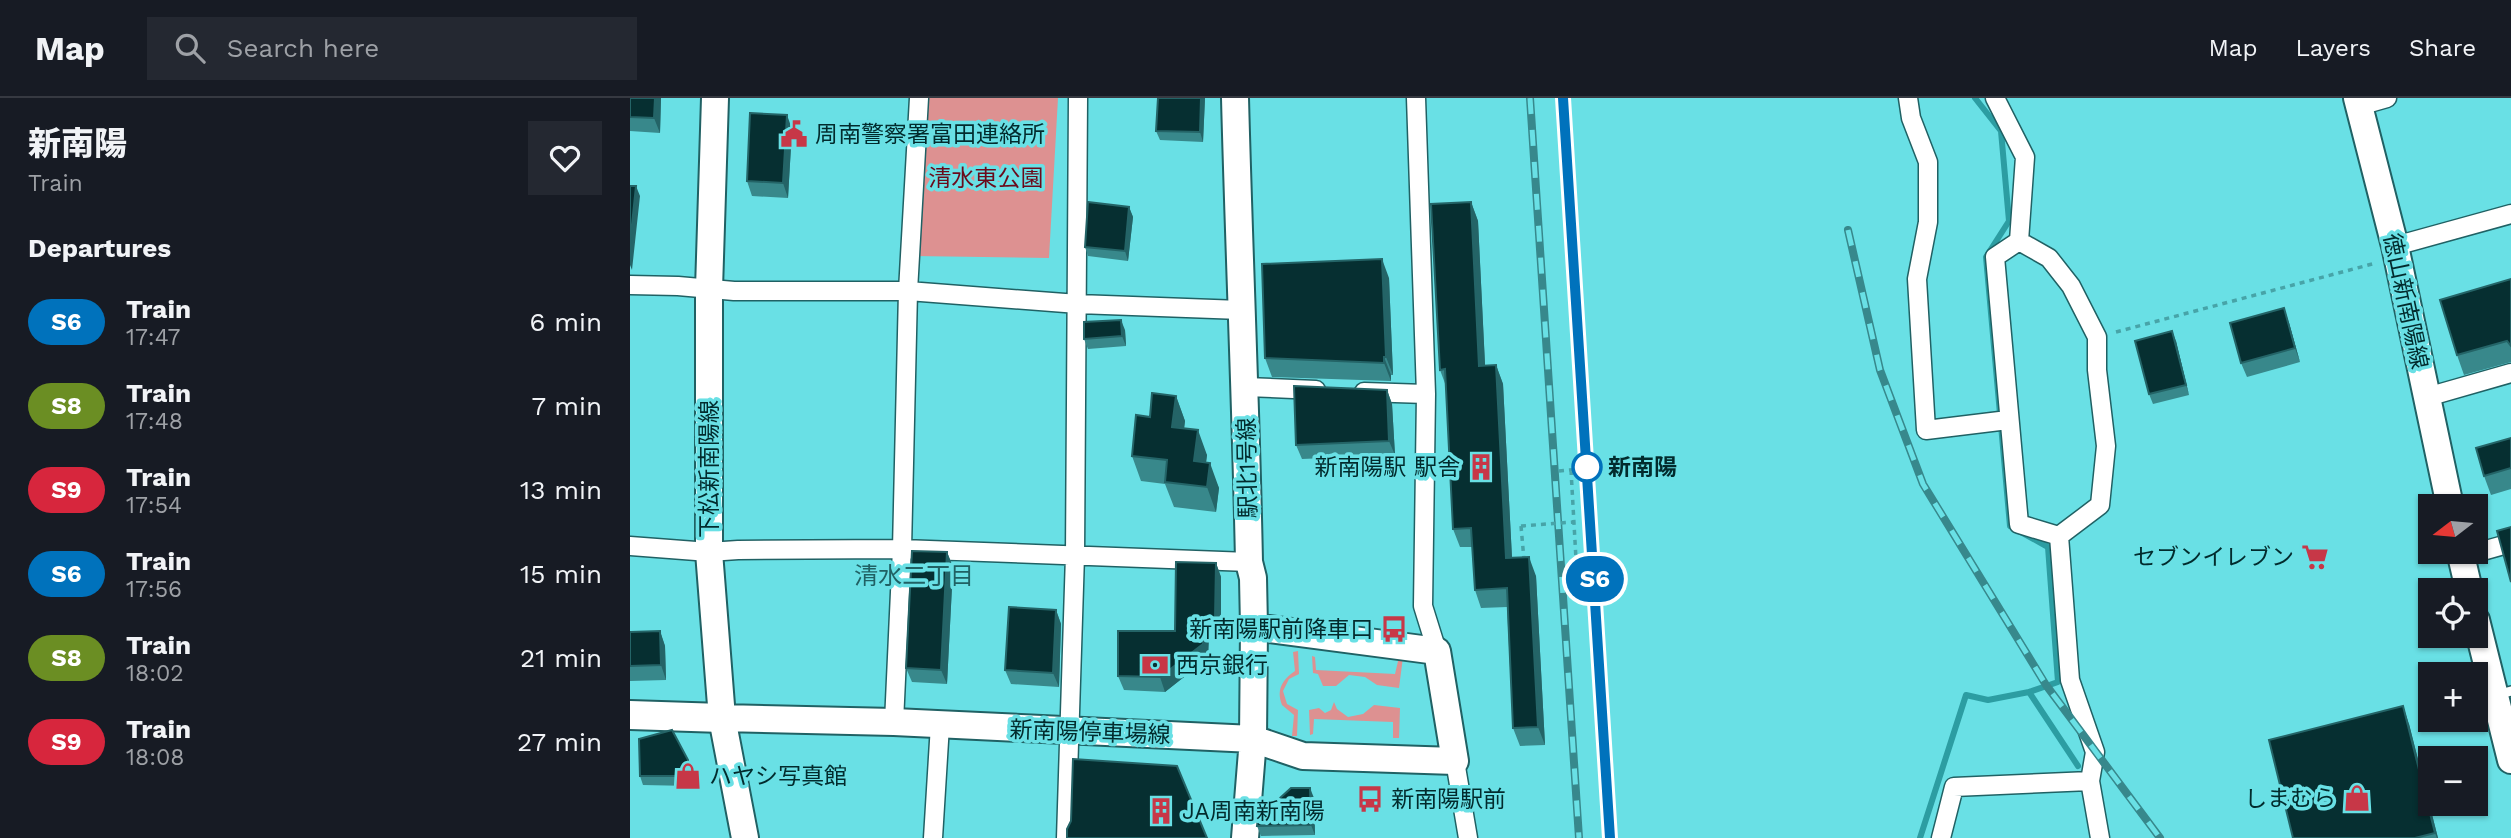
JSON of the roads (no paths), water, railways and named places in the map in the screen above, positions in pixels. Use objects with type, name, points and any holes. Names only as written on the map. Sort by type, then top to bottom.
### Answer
[{"type":"main road","name":"下松新南陽線","points":[[715,98],[709,289],[709,552],[722,718],[744,838]]},
{"type":"main road","name":"駅北1号線","points":[[1235,98],[1246,387],[1249,562],[1253,578],[1254,627],[1253,739],[1245,838]]},
{"type":"main road","name":"徳山新南陽線","points":[[2358,102],[2396,252],[2447,494]]},
{"type":"main road","points":[[1254,627],[1437,651],[1455,761]]},
{"type":"main road","points":[[2486,648],[2503,693],[2511,760]]},
{"type":"main road","points":[[630,715],[722,718]]},
{"type":"main road","name":"新南陽停車場線","points":[[722,718],[894,722],[1253,739],[1304,756],[1455,761]]},
{"type":"street","points":[[894,722],[902,549],[908,291],[919,98]]},
{"type":"street","points":[[1066,838],[1076,555],[1078,98]]},
{"type":"street","points":[[1416,98],[1426,394],[1423,606],[1437,651]]},
{"type":"street","points":[[1908,98],[1911,118],[1928,162],[1928,222],[1917,279],[1926,430],[2008,420]]},
{"type":"street","points":[[1995,98],[2025,157],[2019,241]]},
{"type":"street","points":[[2358,102],[2387,98]]},
{"type":"street","points":[[2396,252],[2511,214]]},
{"type":"street","points":[[2019,241],[1995,257],[2008,420],[2020,524],[2059,536]]},
{"type":"street","points":[[2019,241],[2049,258],[2071,286],[2097,337],[2097,370],[2106,446],[2100,505],[2059,536]]},
{"type":"street","points":[[630,285],[734,291],[908,291],[1079,304],[1241,310]]},
{"type":"street","points":[[2427,397],[2511,373]]},
{"type":"street","points":[[1246,387],[1426,394]]},
{"type":"street","points":[[2059,536],[2070,680],[2095,752],[2090,781],[2100,838]]},
{"type":"street","points":[[2488,548],[2511,543]]},
{"type":"street","points":[[630,546],[709,552],[902,549],[1249,562]]},
{"type":"street","points":[[933,838],[940,725]]},
{"type":"street","points":[[1455,761],[1468,838]]},
{"type":"street","points":[[1941,838],[1954,787],[2090,781]]},
{"type":"waterway","points":[[1920,838],[1966,695],[1988,700],[2029,692],[2058,682],[2048,547],[2010,526],[1986,257],[2009,221],[2001,131],[1975,98]]},
{"type":"waterway","points":[[2029,692],[2078,766]]},
{"type":"railway","points":[[1530,98],[1579,838]]},
{"type":"railway","points":[[1563,98],[1610,838]]},
{"type":"railway","points":[[1848,230],[1880,370],[1923,484],[2046,685],[2160,838]]},
{"type":"train","name":"S6","points":[[1563,98],[1610,838]]},
{"type":"place","name":"周南警察署富田連絡所","points":[[794,134]]},
{"type":"place","name":"新南陽駅 駅舎","points":[[1481,467]]},
{"type":"place","name":"新南陽","points":[[1587,467]]},
{"type":"place","name":"セブンイレブン","points":[[2315,557]]},
{"type":"place","name":"新南陽駅前降車口","points":[[1394,629]]},
{"type":"place","name":"西京銀行","points":[[1155,665]]},
{"type":"place","name":"ハヤシ写真館","points":[[688,776]]},
{"type":"place","name":"しまむら","points":[[2357,798]]},
{"type":"place","name":"新南陽駅前","points":[[1370,799]]},
{"type":"place","name":"JA周南新南陽","points":[[1161,811]]},
{"type":"district","name":"清水二丁目","points":[[914,576]]},
{"type":"park label","name":"清水東公園","points":[[986,178]]}]
